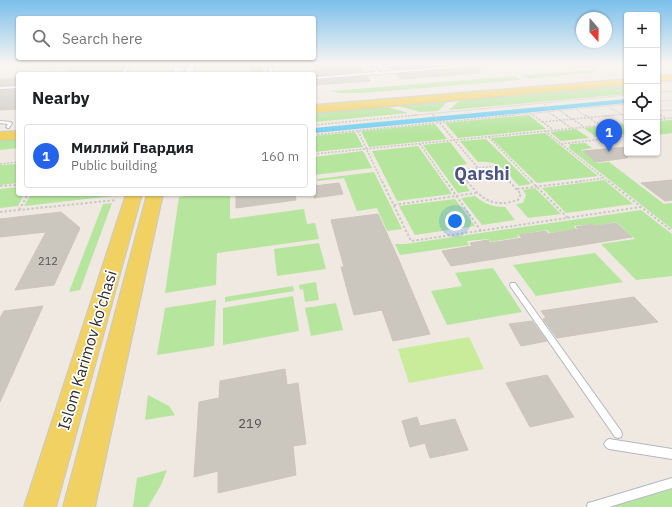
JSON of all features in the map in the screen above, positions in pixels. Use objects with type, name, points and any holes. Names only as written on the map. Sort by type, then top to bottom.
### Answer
[{"type":"main road","points":[[316,101],[475,88]]},
{"type":"main road","points":[[316,109],[561,88]]},
{"type":"main road","name":"Islom Karimov ko‘chasi","points":[[79,507],[155,196]]},
{"type":"main road","name":"Islom Karimov ko‘chasi","points":[[40,507],[125,197]]},
{"type":"lane","points":[[513,285],[618,434]]},
{"type":"lane","points":[[609,444],[672,454]]},
{"type":"lane","points":[[592,507],[672,483]]},
{"type":"path","points":[[660,92],[672,91]]},
{"type":"path","points":[[316,125],[624,95]]},
{"type":"path","points":[[660,101],[672,101]]},
{"type":"path","points":[[543,103],[554,111]]},
{"type":"path","points":[[316,135],[624,104]]},
{"type":"path","points":[[608,106],[622,114]]},
{"type":"path","points":[[576,109],[601,125]]},
{"type":"path","points":[[660,112],[672,110]]},
{"type":"path","points":[[560,111],[584,127]]},
{"type":"path","points":[[547,112],[572,128]]},
{"type":"path","points":[[431,114],[478,168]]},
{"type":"path","points":[[530,114],[552,130]]},
{"type":"path","points":[[542,122],[622,114]]},
{"type":"path","points":[[660,114],[667,119]]},
{"type":"path","points":[[660,120],[672,118]]},
{"type":"path","points":[[316,154],[624,123]]},
{"type":"path","points":[[358,130],[411,241],[641,207]]},
{"type":"path","points":[[545,131],[672,231]]},
{"type":"path","points":[[561,144],[624,136]]},
{"type":"path","points":[[489,137],[568,218]]},
{"type":"path","points":[[420,144],[481,231]]},
{"type":"path","points":[[0,164],[16,162]]},
{"type":"path","points":[[496,166],[517,188],[521,194],[518,200],[510,204],[495,203],[483,199],[476,193],[459,170],[496,166]]},
{"type":"path","points":[[517,188],[604,178]]},
{"type":"path","points":[[0,186],[16,184]]},
{"type":"path","points":[[394,205],[476,193]]},
{"type":"path","points":[[19,210],[27,196]]},
{"type":"path","points":[[0,212],[125,197]]},
{"type":"green space","points":[[372,88],[427,88],[361,93],[339,93],[331,91]]},
{"type":"green space","points":[[607,88],[624,88],[624,94],[449,110],[460,100]]},
{"type":"green space","points":[[447,102],[438,111],[420,112],[398,106]]},
{"type":"green space","points":[[388,107],[408,113],[316,122],[316,114]]},
{"type":"green space","points":[[529,115],[546,129],[458,138],[445,123]]},
{"type":"green space","points":[[672,120],[672,133],[660,135],[660,121]]},
{"type":"green space","points":[[435,124],[447,139],[369,147],[361,131]]},
{"type":"green space","points":[[624,124],[624,134],[596,137],[584,128]]},
{"type":"green space","points":[[576,129],[589,138],[561,141],[550,132]]},
{"type":"green space","points":[[355,132],[363,147],[316,152],[316,136]]},
{"type":"green space","points":[[545,133],[598,176],[537,183],[491,138]]},
{"type":"green space","points":[[16,139],[16,148],[0,150],[0,141]]},
{"type":"green space","points":[[486,139],[531,184],[519,186],[506,171],[497,165],[486,162],[478,162],[460,141]]},
{"type":"green space","points":[[450,142],[467,164],[453,167],[470,191],[458,193],[423,145]]},
{"type":"green space","points":[[585,143],[592,148],[581,150],[597,163],[609,162],[664,204],[672,203],[672,229],[569,148],[570,144]]},
{"type":"green space","points":[[418,146],[452,194],[397,201],[372,151]]},
{"type":"green space","points":[[363,151],[372,168],[316,175],[316,157]]},
{"type":"green space","points":[[16,164],[16,183],[0,185],[0,165]]},
{"type":"green space","points":[[374,172],[402,229],[387,231],[377,208],[357,211],[344,178],[318,181],[317,179]]},
{"type":"green space","points":[[604,180],[633,204],[566,213],[542,188]]},
{"type":"green space","points":[[16,187],[16,196],[23,196],[18,206],[0,208],[0,189]]},
{"type":"green space","points":[[535,188],[561,214],[528,218],[516,204],[523,203],[526,195],[523,190]]},
{"type":"green space","points":[[30,196],[113,196],[24,206]]},
{"type":"green space","points":[[230,196],[230,219],[304,209],[307,224],[315,223],[319,239],[217,253],[216,285],[165,293],[179,197]]},
{"type":"green space","points":[[475,196],[489,204],[505,207],[515,220],[482,225],[461,198]]},
{"type":"green space","points":[[455,199],[475,226],[415,235],[399,206]]},
{"type":"green space","points":[[112,203],[80,290],[69,292],[103,204]]},
{"type":"green space","points":[[641,210],[672,234],[672,276],[636,280],[601,244],[635,239],[616,222],[595,226],[593,224],[574,226],[576,229],[550,233],[547,230],[517,235],[519,237],[491,242],[488,239],[467,241],[469,245],[400,255],[395,244],[405,244]]},
{"type":"green space","points":[[319,243],[326,269],[277,276],[274,249]]},
{"type":"green space","points":[[595,253],[623,282],[536,296],[513,265]]},
{"type":"green space","points":[[493,268],[522,312],[447,325],[431,291],[462,286],[455,273]]},
{"type":"green space","points":[[316,282],[319,300],[305,302],[303,289],[300,290],[299,285]]},
{"type":"green space","points":[[293,286],[294,291],[225,302],[225,297]]},
{"type":"green space","points":[[293,296],[299,331],[223,345],[223,308]]},
{"type":"green space","points":[[216,300],[214,346],[157,355],[165,308]]},
{"type":"green space","points":[[336,303],[343,330],[311,336],[305,308]]},
{"type":"green space","points":[[469,337],[484,369],[409,383],[398,349]]},
{"type":"green space","points":[[148,395],[169,406],[175,415],[145,420]]},
{"type":"green space","points":[[167,470],[161,485],[148,507],[133,507],[137,478]]},
{"type":"green space","points":[[672,489],[672,507],[611,507]]},
{"type":"water","points":[[624,99],[624,103],[316,133],[316,128]]},
{"type":"building","points":[[0,90],[16,90],[16,109],[0,110]]},
{"type":"building","points":[[624,147],[624,156],[627,156],[627,158],[596,162],[583,151]]},
{"type":"building","points":[[672,180],[672,200],[665,201],[641,183]]},
{"type":"building","points":[[339,183],[343,194],[314,198],[314,196],[316,196],[316,186]]},
{"type":"building","points":[[236,196],[295,196],[296,200],[236,208]]},
{"type":"building","points":[[61,212],[80,228],[54,285],[15,290],[46,232],[0,237],[0,219]]},
{"type":"building","points":[[378,214],[430,334],[393,341],[382,310],[354,315],[341,267],[344,267],[331,220]]},
{"type":"building","points":[[616,223],[632,237],[451,266],[442,251],[472,246],[470,243],[488,240],[490,243],[522,238],[519,235],[546,231],[548,234],[578,229],[576,227],[592,224],[595,226]]},
{"type":"building","points":[[634,297],[658,322],[557,338],[543,319],[546,318],[541,311]]},
{"type":"building","points":[[43,306],[0,402],[0,318],[4,311]]},
{"type":"building","points":[[532,321],[547,341],[521,346],[509,324]]},
{"type":"building","points":[[285,369],[287,385],[298,383],[306,444],[293,446],[296,475],[218,493],[218,471],[194,477],[199,402],[219,398],[220,381]]},
{"type":"building","points":[[547,375],[574,417],[530,427],[506,383]]},
{"type":"building","points":[[417,417],[420,426],[455,419],[468,450],[430,458],[425,443],[410,447],[402,421]]},
{"type":"place","name":"Миллий Гвардия","points":[[609,152]]},
{"type":"district","name":"Qarshi","points":[[482,174]]}]
